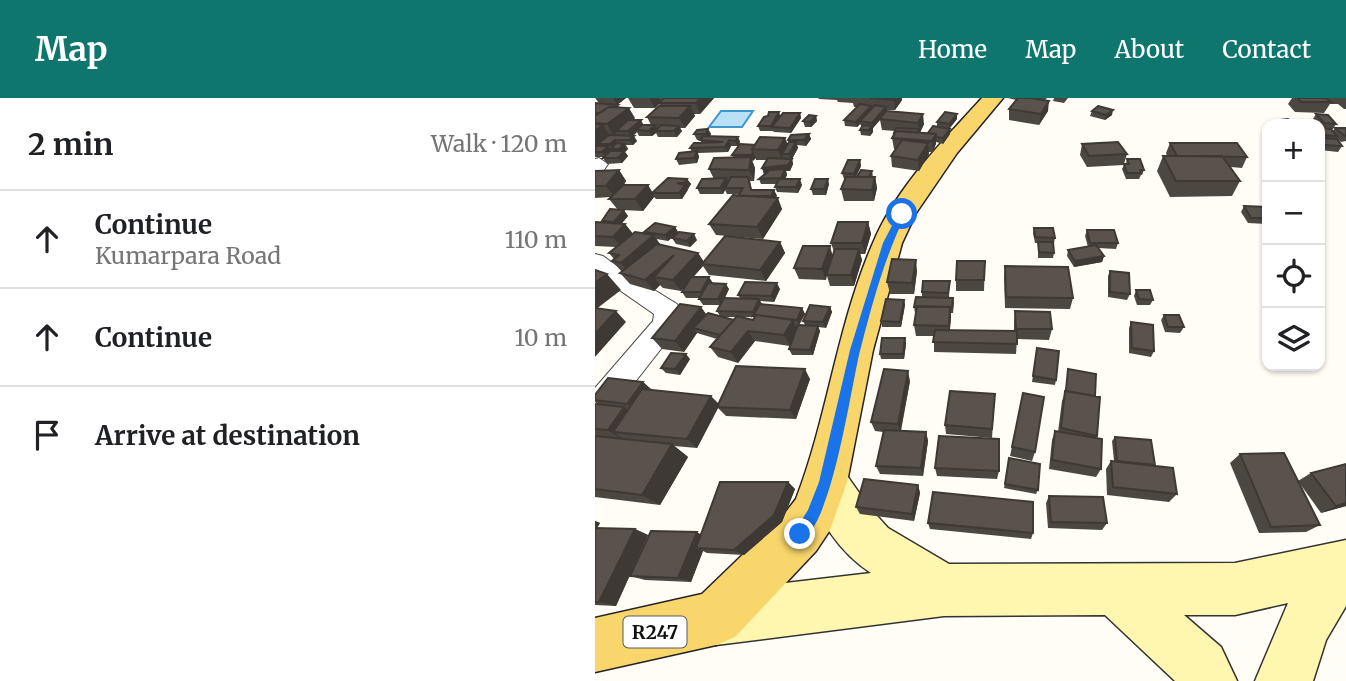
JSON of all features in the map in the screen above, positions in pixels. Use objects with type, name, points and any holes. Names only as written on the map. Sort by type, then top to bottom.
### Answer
[{"type":"main road","name":"R247","points":[[595,645],[716,618],[800,534],[814,514],[825,482],[855,350],[887,243],[902,214],[949,148],[993,98]]},
{"type":"main road","points":[[825,482],[852,524],[871,545],[944,590]]},
{"type":"main road","points":[[716,618],[944,590],[1235,589],[1343,565]]},
{"type":"main road","points":[[1284,681],[1303,628],[1343,565]]},
{"type":"main road","points":[[1115,589],[1201,667],[1208,681]]},
{"type":"street","points":[[595,261],[669,310],[666,324],[595,410]]},
{"type":"water","points":[[721,111],[753,111],[742,127],[709,127]]},
{"type":"building","points":[[664,98],[700,98],[696,103],[659,103]]},
{"type":"building","points":[[1018,98],[1049,101],[1041,114],[1009,109]]},
{"type":"building","points":[[1298,98],[1326,98],[1331,102],[1301,102]]},
{"type":"building","points":[[595,103],[618,105],[595,113]]},
{"type":"building","points":[[860,104],[871,106],[856,122],[844,120]]},
{"type":"building","points":[[875,105],[886,107],[872,123],[860,121]]},
{"type":"building","points":[[659,106],[690,106],[679,118],[647,117]]},
{"type":"building","points":[[1098,106],[1113,110],[1106,115],[1092,111]]},
{"type":"building","points":[[609,107],[629,108],[607,124],[595,123],[595,116]]},
{"type":"building","points":[[886,111],[923,114],[918,123],[880,119]]},
{"type":"building","points":[[769,112],[779,112],[771,126],[758,126],[764,117],[768,116]]},
{"type":"building","points":[[945,112],[957,114],[949,124],[937,122]]},
{"type":"building","points":[[783,113],[800,113],[790,128],[772,127]]},
{"type":"building","points":[[1316,114],[1328,115],[1336,124],[1325,123],[1325,119],[1320,119]]},
{"type":"building","points":[[809,115],[816,116],[810,122],[803,121]]},
{"type":"building","points":[[628,120],[641,120],[628,131],[616,131]]},
{"type":"building","points":[[642,125],[655,125],[649,131],[636,130]]},
{"type":"building","points":[[661,125],[679,126],[674,131],[655,131]]},
{"type":"building","points":[[863,125],[872,126],[869,130],[860,130]]},
{"type":"building","points":[[933,126],[950,129],[943,138],[936,137],[936,134],[928,133]]},
{"type":"building","points":[[896,128],[919,129],[918,132],[894,133]]},
{"type":"building","points":[[1325,128],[1331,129],[1337,136],[1325,135]]},
{"type":"building","points":[[1335,128],[1346,128],[1346,136],[1345,136]]},
{"type":"building","points":[[708,129],[706,134],[694,134],[697,130]]},
{"type":"building","points":[[896,131],[936,134],[932,141],[892,138]]},
{"type":"building","points":[[809,134],[804,140],[788,140],[791,135]]},
{"type":"building","points":[[609,135],[634,136],[629,140],[598,144]]},
{"type":"building","points":[[703,136],[738,137],[735,141],[729,140],[725,147],[690,148],[694,143],[723,142],[700,140]]},
{"type":"building","points":[[760,137],[785,138],[778,150],[752,149]]},
{"type":"building","points":[[1325,138],[1337,139],[1342,146],[1325,145]]},
{"type":"building","points":[[902,140],[928,143],[918,160],[891,156]]},
{"type":"building","points":[[789,142],[796,142],[789,154],[782,154]]},
{"type":"building","points":[[1118,142],[1127,154],[1089,156],[1082,144]]},
{"type":"building","points":[[616,143],[624,144],[619,149],[611,149]]},
{"type":"building","points":[[1170,143],[1237,143],[1247,157],[1177,156]]},
{"type":"building","points":[[740,144],[755,145],[753,153],[732,155]]},
{"type":"building","points":[[596,146],[608,146],[602,152],[595,152]]},
{"type":"building","points":[[610,151],[624,151],[618,158],[603,158]]},
{"type":"building","points":[[697,151],[694,158],[676,159],[679,153]]},
{"type":"building","points":[[1163,156],[1222,156],[1240,181],[1176,181]]},
{"type":"building","points":[[751,157],[749,170],[709,169],[714,158]]},
{"type":"building","points":[[768,158],[792,159],[788,165],[762,168]]},
{"type":"building","points":[[1127,159],[1140,159],[1144,170],[1140,170],[1141,173],[1127,173],[1124,164],[1129,164]]},
{"type":"building","points":[[848,160],[860,160],[854,174],[842,173]]},
{"type":"building","points":[[785,169],[781,178],[759,179],[770,170]]},
{"type":"building","points":[[619,170],[606,186],[595,186],[595,171]]},
{"type":"building","points":[[861,170],[872,171],[869,177],[857,177]]},
{"type":"building","points":[[731,177],[748,177],[751,190],[774,190],[771,196],[738,196],[743,188],[725,188]]},
{"type":"building","points":[[846,177],[875,177],[872,190],[841,189]]},
{"type":"building","points":[[668,178],[687,179],[684,183],[677,183],[685,185],[679,193],[652,193]]},
{"type":"building","points":[[726,178],[720,188],[697,188],[702,179]]},
{"type":"building","points":[[779,179],[800,179],[796,187],[775,187]]},
{"type":"building","points":[[815,179],[828,179],[824,189],[811,189]]},
{"type":"building","points":[[623,185],[648,185],[635,199],[609,199]]},
{"type":"building","points":[[733,195],[778,198],[757,227],[709,224]]},
{"type":"building","points":[[1244,206],[1262,207],[1262,218],[1251,218]]},
{"type":"building","points":[[610,209],[624,210],[614,222],[602,221]]},
{"type":"building","points":[[595,222],[625,224],[613,237],[595,236]]},
{"type":"building","points":[[838,222],[868,222],[862,243],[831,243]]},
{"type":"building","points":[[655,223],[675,227],[665,235],[644,232]]},
{"type":"building","points":[[1034,228],[1053,228],[1055,238],[1035,237]]},
{"type":"building","points":[[1087,230],[1114,230],[1118,243],[1090,243]]},
{"type":"building","points":[[635,232],[654,235],[621,263],[612,261],[619,255],[609,253]]},
{"type":"building","points":[[679,232],[694,234],[687,241],[672,238]]},
{"type":"building","points":[[725,236],[780,242],[760,270],[702,264]]},
{"type":"building","points":[[1038,242],[1053,242],[1054,253],[1039,252]]},
{"type":"building","points":[[657,244],[698,253],[673,280],[654,277],[674,255],[645,280],[620,273]]},
{"type":"building","points":[[1096,245],[1104,256],[1075,261],[1068,250]]},
{"type":"building","points":[[803,246],[830,246],[822,269],[794,268]]},
{"type":"building","points":[[835,249],[859,249],[851,275],[826,275]]},
{"type":"building","points":[[892,259],[916,260],[912,283],[887,282]]},
{"type":"building","points":[[957,261],[985,261],[984,280],[956,280]]},
{"type":"building","points":[[1005,266],[1068,267],[1073,298],[1006,297]]},
{"type":"building","points":[[595,270],[607,274],[595,283]]},
{"type":"building","points":[[1110,271],[1129,273],[1130,294],[1110,292]]},
{"type":"building","points":[[691,277],[709,277],[701,292],[682,292]]},
{"type":"building","points":[[923,281],[950,281],[948,293],[922,292]]},
{"type":"building","points":[[745,282],[777,283],[771,296],[738,295]]},
{"type":"building","points":[[708,283],[726,284],[718,299],[699,299]]},
{"type":"building","points":[[1136,290],[1150,290],[1153,300],[1139,299]]},
{"type":"building","points":[[916,297],[953,298],[952,308],[914,307]]},
{"type":"building","points":[[724,298],[759,299],[753,312],[717,311]]},
{"type":"building","points":[[886,299],[904,300],[900,322],[881,321]]},
{"type":"building","points":[[680,304],[701,307],[675,341],[652,338]]},
{"type":"building","points":[[760,304],[802,308],[797,320],[753,316]]},
{"type":"building","points":[[810,305],[830,307],[823,322],[803,321]]},
{"type":"building","points":[[917,306],[950,307],[949,326],[914,325]]},
{"type":"building","points":[[595,308],[616,311],[595,334]]},
{"type":"building","points":[[1015,311],[1050,312],[1052,329],[1016,329]]},
{"type":"building","points":[[708,313],[734,320],[720,335],[693,328]]},
{"type":"building","points":[[756,315],[793,320],[784,335],[748,331],[731,352],[710,347],[737,316],[753,320]]},
{"type":"building","points":[[1164,315],[1179,315],[1184,327],[1168,327]]},
{"type":"building","points":[[1131,322],[1153,325],[1154,351],[1132,348]]},
{"type":"building","points":[[798,325],[818,326],[810,350],[789,349]]},
{"type":"building","points":[[935,330],[1017,331],[1017,344],[933,342]]},
{"type":"building","points":[[882,338],[905,338],[903,354],[880,354]]},
{"type":"building","points":[[1037,348],[1059,351],[1056,380],[1033,376]]},
{"type":"building","points":[[671,353],[686,354],[675,369],[661,368]]},
{"type":"building","points":[[736,366],[805,369],[790,410],[717,407]]},
{"type":"building","points":[[884,369],[908,371],[898,424],[871,422]]},
{"type":"building","points":[[1068,369],[1096,374],[1095,396],[1066,391]]},
{"type":"building","points":[[608,378],[643,382],[627,404],[595,400],[595,395]]},
{"type":"building","points":[[642,389],[711,396],[687,439],[613,432]]},
{"type":"building","points":[[950,391],[995,394],[992,429],[945,425]]},
{"type":"building","points":[[1065,391],[1100,397],[1097,436],[1061,428]]},
{"type":"building","points":[[1023,393],[1044,397],[1035,452],[1012,447]]},
{"type":"building","points":[[595,404],[624,407],[608,430],[595,429]]},
{"type":"building","points":[[884,430],[926,432],[921,468],[876,466]]},
{"type":"building","points":[[1055,431],[1102,439],[1101,469],[1052,460]]},
{"type":"building","points":[[595,436],[672,444],[642,495],[595,489]]},
{"type":"building","points":[[939,436],[999,439],[999,471],[935,468]]},
{"type":"building","points":[[1115,437],[1151,440],[1155,465],[1117,461]]},
{"type":"building","points":[[1284,453],[1320,525],[1271,527],[1240,454]]},
{"type":"building","points":[[1009,458],[1040,464],[1038,490],[1005,484]]},
{"type":"building","points":[[1111,461],[1173,468],[1177,494],[1113,487]]},
{"type":"building","points":[[1346,464],[1346,503],[1336,506],[1311,473]]},
{"type":"building","points":[[864,479],[918,485],[912,514],[856,507]]},
{"type":"building","points":[[720,482],[788,482],[774,515],[734,550],[696,548]]},
{"type":"building","points":[[933,492],[1033,502],[1033,533],[928,523]]},
{"type":"building","points":[[1049,496],[1103,497],[1107,523],[1051,522]]},
{"type":"building","points":[[595,528],[635,529],[599,602],[595,602]]},
{"type":"building","points":[[651,531],[697,532],[678,578],[630,576]]},
{"type":"route","points":[[800,534],[814,514],[825,482],[855,350],[887,243],[902,214]]}]
